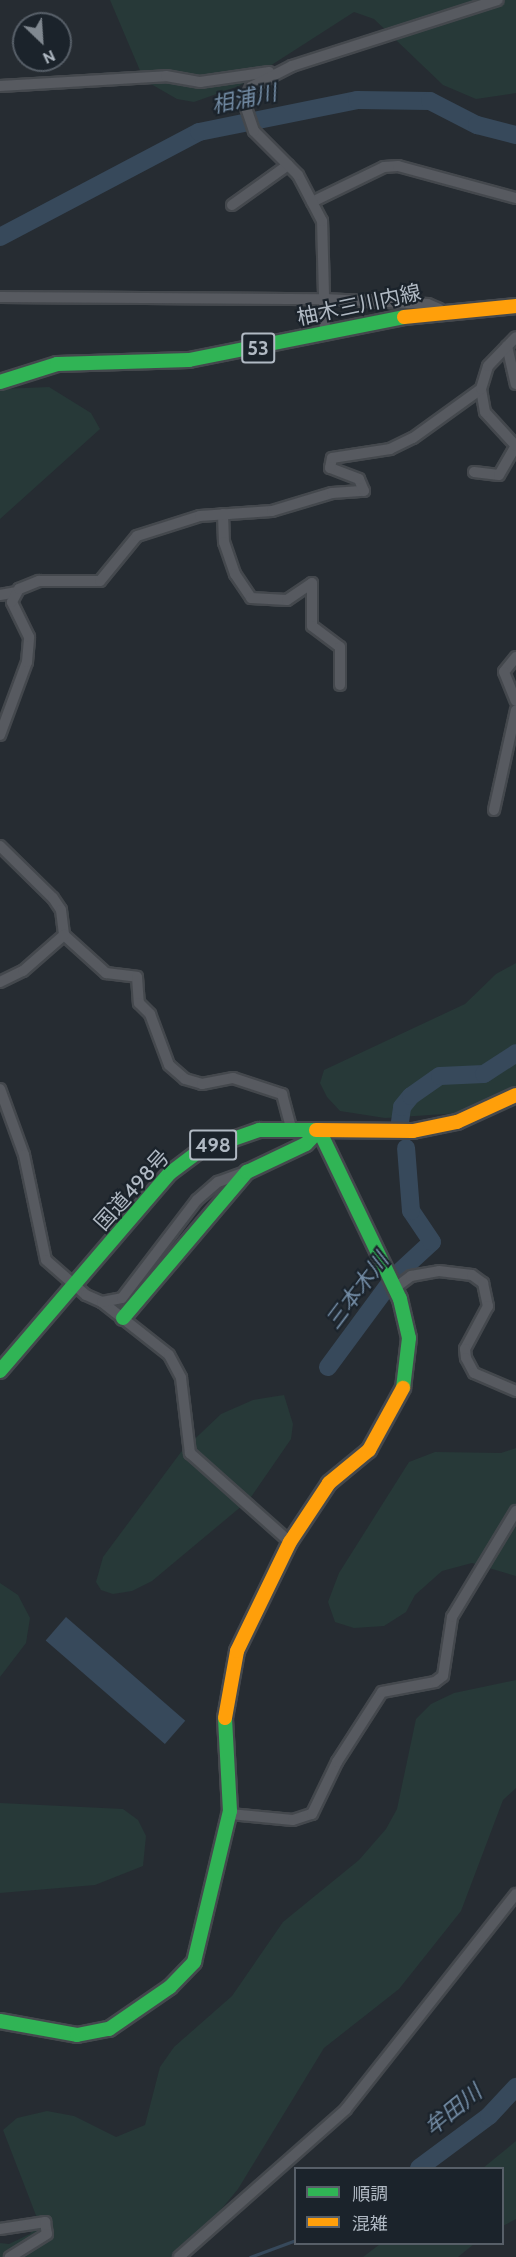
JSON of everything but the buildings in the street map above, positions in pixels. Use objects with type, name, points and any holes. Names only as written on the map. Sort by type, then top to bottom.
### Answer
[{"type":"main road","name":"柚木三川内線","points":[[0,382],[57,364],[189,360],[440,310],[516,306]]},
{"type":"main road","name":"国道498号","points":[[0,1371],[76,1287],[170,1173],[199,1151],[259,1130],[291,1128],[413,1131],[457,1122],[516,1095]]},
{"type":"main road","points":[[0,2021],[77,2035],[109,2029],[170,1987],[194,1962],[230,1814],[225,1709],[237,1651],[290,1542],[329,1483],[369,1450],[405,1384],[409,1338],[395,1288],[319,1130],[306,1144],[247,1172],[123,1318]]},
{"type":"street","points":[[0,86],[166,76],[200,82],[278,72],[498,0]]},
{"type":"street","points":[[278,72],[251,87],[244,102],[254,131],[288,165],[322,221],[325,333]]},
{"type":"street","points":[[232,205],[288,165]]},
{"type":"street","points":[[312,202],[384,166],[398,166],[516,198]]},
{"type":"street","points":[[0,297],[324,298],[428,304],[440,310]]},
{"type":"street","points":[[474,472],[499,475],[516,446],[485,412],[481,389],[488,366],[516,337]]},
{"type":"street","points":[[507,346],[516,384]]},
{"type":"street","points":[[0,595],[17,592],[39,581],[100,581],[136,536],[200,516],[272,511],[332,493],[364,491],[359,479],[330,468],[332,458],[390,448],[413,438],[481,389]]},
{"type":"street","points":[[223,514],[224,542],[235,574],[251,598],[287,600],[312,583],[312,626],[340,647],[340,685]]},
{"type":"street","points":[[0,735],[27,662],[29,637],[12,602],[17,592]]},
{"type":"street","points":[[516,657],[504,672],[516,701]]},
{"type":"street","points":[[495,810],[516,710]]},
{"type":"street","points":[[0,846],[53,898],[61,909],[64,935],[106,973],[137,977],[139,1003],[150,1014],[169,1065],[177,1072],[202,1084],[232,1077],[282,1094],[291,1128]]},
{"type":"street","points":[[0,982],[23,970],[64,935]]},
{"type":"street","points":[[0,1089],[24,1155],[46,1260],[76,1287],[102,1302],[169,1354],[181,1378],[190,1453],[290,1542]]},
{"type":"street","points":[[102,1302],[122,1298],[204,1194],[218,1182],[247,1172]]},
{"type":"street","points":[[395,1288],[411,1276],[439,1271],[472,1275],[483,1283],[488,1306],[465,1349],[466,1359],[482,1377],[516,1391]]},
{"type":"street","points":[[230,1814],[293,1820],[312,1814],[337,1762],[382,1692],[435,1682],[443,1676],[452,1617],[516,1511]]},
{"type":"street","points":[[178,2257],[346,2109],[516,1894]]},
{"type":"street","points":[[0,2229],[45,2222],[47,2234],[10,2257]]},
{"type":"shaded area","points":[[110,0],[516,0],[516,93],[476,99],[443,85],[374,19],[354,12],[239,86],[194,102],[177,99],[144,80]]},
{"type":"shaded area","points":[[49,387],[91,413],[100,429],[0,519],[0,389]]},
{"type":"shaded area","points":[[516,963],[516,1099],[460,1113],[385,1118],[340,1111],[327,1097],[320,1083],[324,1070],[465,1004],[496,974]]},
{"type":"shaded area","points":[[284,1395],[293,1424],[291,1439],[249,1500],[152,1581],[132,1591],[113,1594],[101,1590],[96,1582],[103,1557],[181,1452],[221,1414],[253,1400]]},
{"type":"shaded area","points":[[516,1448],[516,1576],[472,1563],[442,1571],[415,1595],[406,1612],[384,1626],[354,1628],[335,1622],[328,1602],[339,1573],[409,1462],[435,1452],[501,1453]]},
{"type":"shaded area","points":[[0,1583],[18,1595],[30,1618],[26,1643],[0,1677]]},
{"type":"shaded area","points":[[516,1680],[516,1788],[503,1800],[461,1911],[399,1989],[324,2048],[238,2189],[191,2246],[181,2257],[0,2257],[0,2243],[9,2244],[30,2234],[37,2218],[3,2130],[17,2118],[47,2111],[74,2116],[116,2137],[145,2125],[160,2067],[174,2047],[232,1996],[283,1922],[359,1860],[386,1829],[397,1809],[416,1719],[431,1704],[454,1693]]},
{"type":"shaded area","points":[[0,1803],[123,1809],[138,1820],[146,1836],[143,1866],[95,1885],[0,1893]]},
{"type":"shaded area","points":[[516,2141],[516,2219],[504,2225],[504,2167],[484,2167]]},
{"type":"shaded area","points":[[379,2245],[473,2245],[458,2257],[363,2257]]},
{"type":"water","points":[[66,1617],[185,1721],[165,1744],[46,1640]]},
{"type":"waterway","name":"相浦川","points":[[0,237],[199,132],[357,100],[430,101],[477,125],[516,135]]},
{"type":"waterway","name":"三本木川","points":[[400,1122],[402,1107],[411,1096],[440,1076],[484,1074],[516,1053]]},
{"type":"waterway","name":"三本木川","points":[[328,1367],[395,1276],[432,1242],[411,1211],[406,1148]]},
{"type":"waterway","name":"牟田川","points":[[420,2167],[489,2116],[516,2087]]},
{"type":"waterway","points":[[250,2257],[294,2241]]},
{"type":"traffic: fast","points":[[0,382],[57,364],[189,360],[404,317]]},
{"type":"traffic: fast","points":[[0,1371],[170,1173],[199,1151],[259,1130],[316,1130]]},
{"type":"traffic: fast","points":[[123,1318],[247,1172],[306,1144],[319,1130],[400,1299],[409,1338],[403,1388]]},
{"type":"traffic: fast","points":[[0,2021],[77,2035],[109,2029],[170,1987],[194,1962],[230,1811],[225,1718]]},
{"type":"traffic: slow","points":[[404,317],[516,306]]},
{"type":"traffic: slow","points":[[316,1130],[413,1131],[457,1122],[516,1095]]},
{"type":"traffic: slow","points":[[225,1718],[237,1651],[290,1542],[329,1483],[369,1450],[403,1388]]}]
